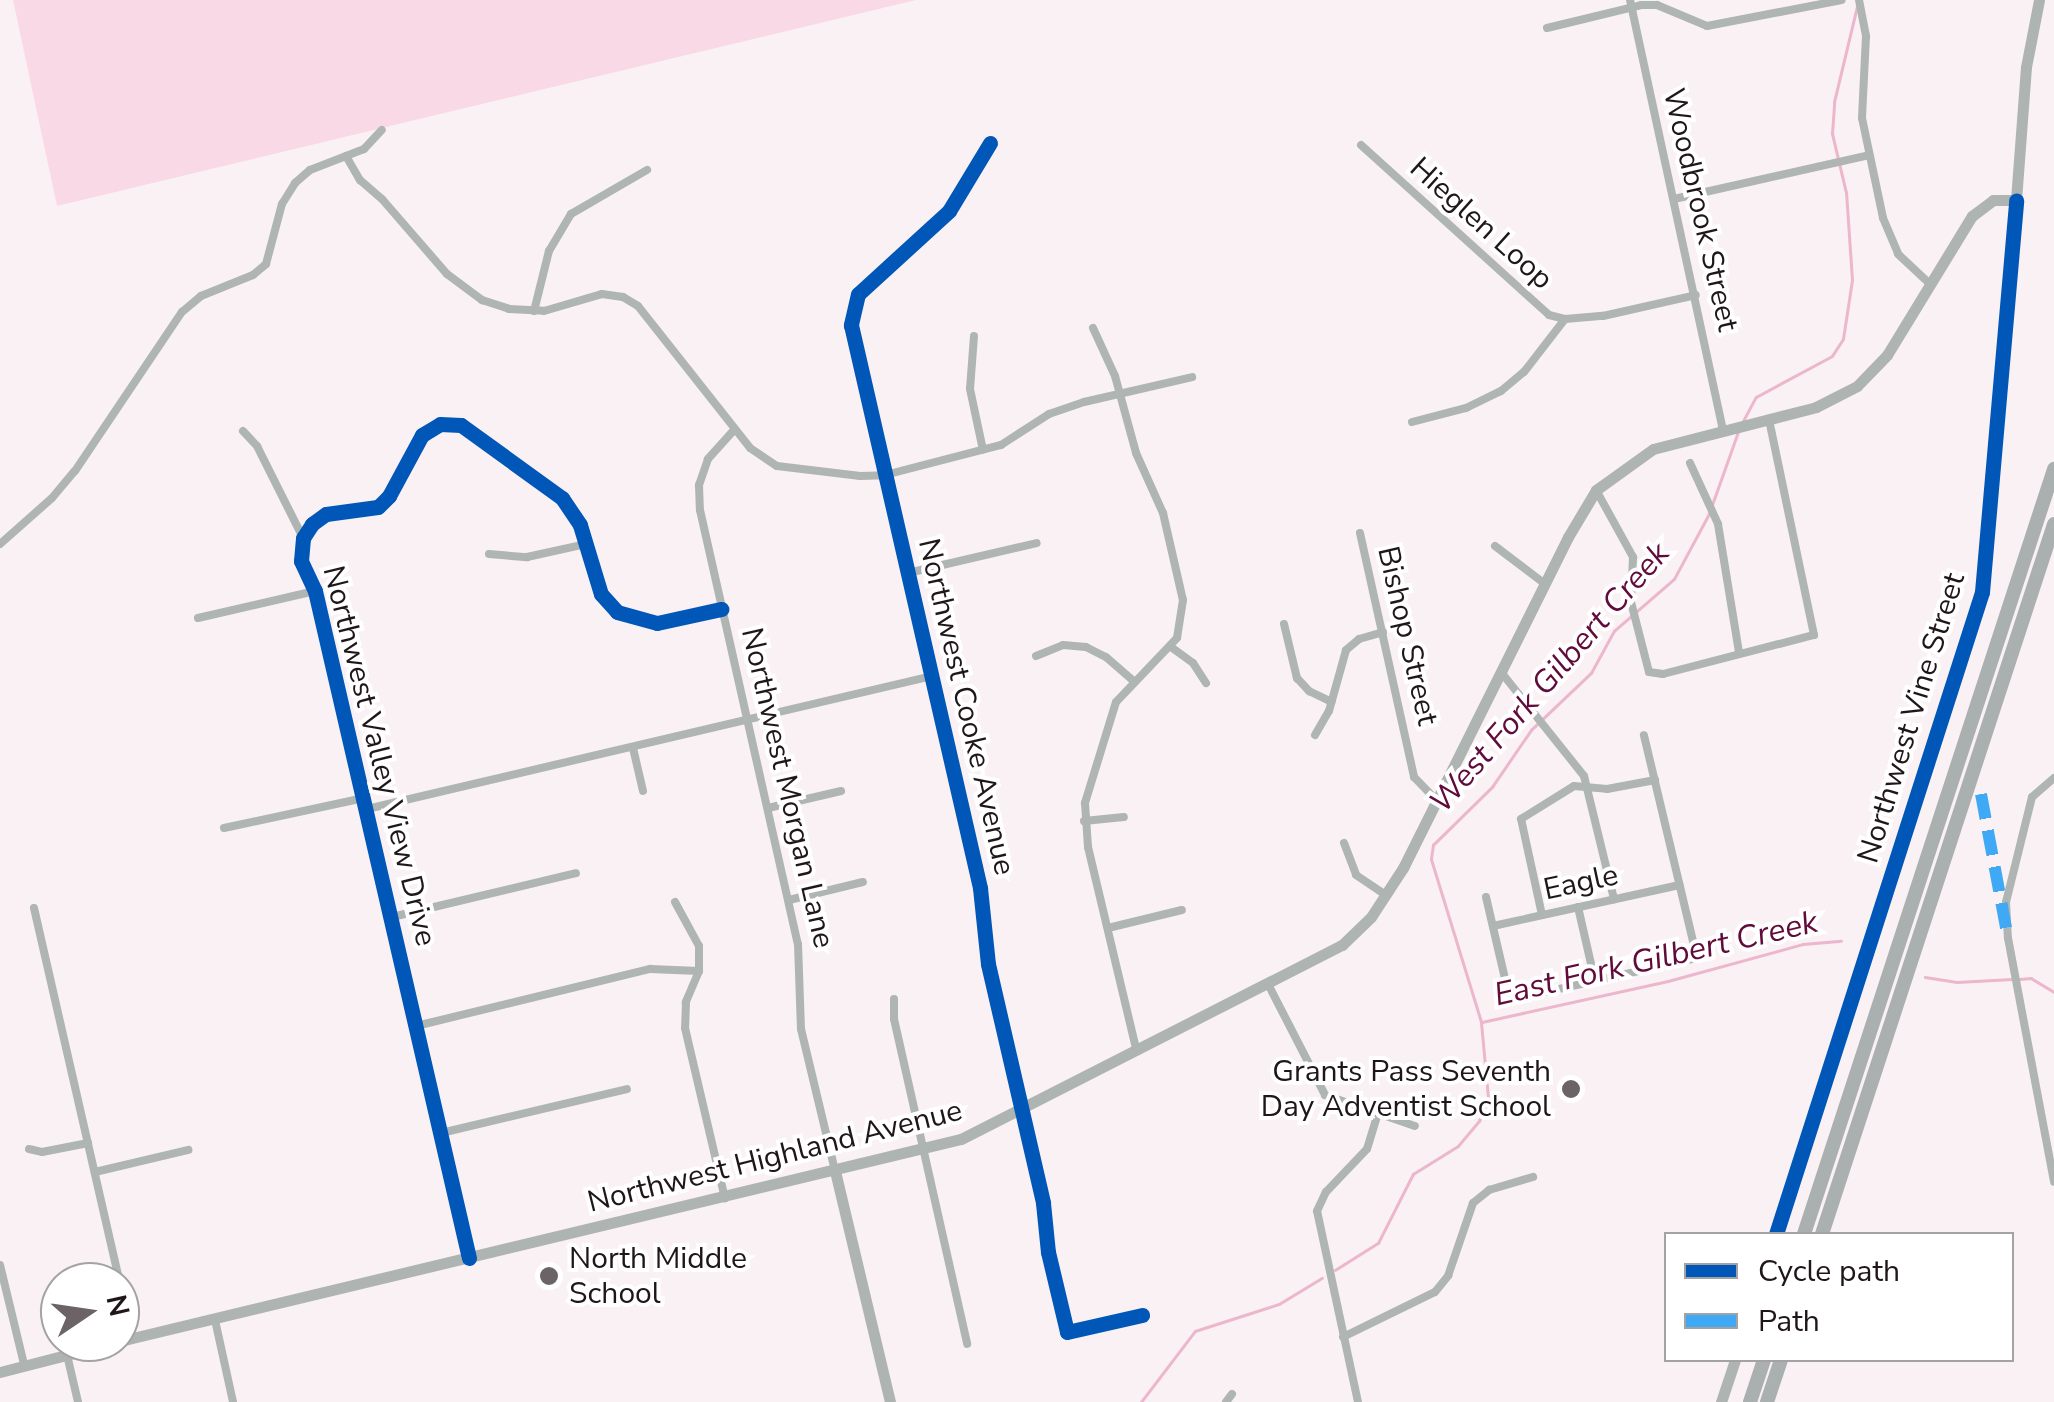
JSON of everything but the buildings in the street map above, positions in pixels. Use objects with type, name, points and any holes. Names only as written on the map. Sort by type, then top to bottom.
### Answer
[{"type":"highway","points":[[1805,1232],[2054,469]]},
{"type":"highway","points":[[1823,1232],[2054,524]]},
{"type":"highway","points":[[1750,1402],[1763,1362]]},
{"type":"highway","points":[[1767,1402],[1780,1362]]},
{"type":"main road","points":[[2016,200],[2026,67],[2038,0]]},
{"type":"main road","name":"Northwest Highland Avenue","points":[[140,1336],[961,1139],[1342,945],[1387,896],[1596,490],[1641,454],[1826,404],[1857,386],[1887,355],[1981,206],[1994,200],[2016,200]]},
{"type":"main road","name":"Northwest Vine Street","points":[[1777,1232],[1982,592],[2016,200]]},
{"type":"main road","name":"Northwest Morgan Lane","points":[[835,1171],[890,1402]]},
{"type":"main road","name":"Northwest Highland Avenue","points":[[0,1372],[40,1360]]},
{"type":"main road","points":[[1720,1402],[1733,1362]]},
{"type":"street","points":[[1548,28],[1631,3],[1657,5],[1707,26],[1842,0]]},
{"type":"street","points":[[1859,0],[1866,36],[1862,118],[1868,155],[1892,245],[1930,284]]},
{"type":"street","name":"Woodbrook Street","points":[[1631,3],[1723,430]]},
{"type":"street","points":[[0,544],[63,486],[182,312],[202,296],[254,275],[266,264],[282,204],[295,183],[310,170],[364,149],[382,130]]},
{"type":"street","name":"Northwest Cooke Avenue","points":[[990,143],[950,211],[866,287],[854,303],[851,326],[980,888],[988,964],[1022,1108],[1067,1332],[1142,1314]]},
{"type":"street","name":"Hieglen Loop","points":[[1361,145],[1534,304],[1565,320],[1696,295]]},
{"type":"street","points":[[1674,199],[1868,155]]},
{"type":"street","points":[[346,156],[360,180],[382,198],[457,284],[496,306],[534,311],[602,294],[631,301],[652,320],[734,430],[750,448],[776,466],[885,475],[1014,440],[1062,409],[1192,377]]},
{"type":"street","points":[[534,311],[549,250],[571,214],[648,170]]},
{"type":"street","points":[[1412,422],[1466,408],[1502,391],[1524,372],[1565,320]]},
{"type":"street","points":[[1093,328],[1120,393],[1136,453],[1163,513],[1180,581],[1183,615],[1172,647],[1132,680],[1116,702],[1097,752],[1084,822],[1136,1049]]},
{"type":"street","points":[[974,336],[970,389],[983,450]]},
{"type":"street","points":[[1596,490],[1633,556],[1631,602],[1648,672],[1663,674],[1814,635],[1769,419]]},
{"type":"street","name":"Northwest Valley View Drive","points":[[469,1258],[315,591],[302,560],[303,538],[312,524],[326,514],[363,512],[384,503],[414,444],[430,428],[450,423],[472,430],[562,498],[586,544],[601,594],[629,619],[656,623],[721,608]]},
{"type":"street","name":"Northwest Morgan Lane","points":[[734,430],[708,458],[698,485],[721,608],[789,900],[800,956],[802,1029],[835,1171]]},
{"type":"street","points":[[243,431],[257,446],[303,538]]},
{"type":"street","points":[[1690,463],[1718,524],[1739,652]]},
{"type":"street","name":"Bishop Street","points":[[1360,533],[1414,777],[1436,800]]},
{"type":"street","points":[[908,573],[1037,542]]},
{"type":"street","points":[[489,554],[526,557],[586,544]]},
{"type":"street","points":[[1495,546],[1545,584]]},
{"type":"street","points":[[198,618],[315,591]]},
{"type":"street","points":[[1284,624],[1297,678],[1309,691],[1332,702]]},
{"type":"street","points":[[1316,735],[1332,702],[1346,650],[1359,639],[1383,632]]},
{"type":"street","points":[[1036,656],[1063,645],[1086,647],[1106,656],[1132,680]]},
{"type":"street","points":[[1172,647],[1193,663],[1206,684]]},
{"type":"street","points":[[1501,672],[1576,764],[1588,787],[1614,899]]},
{"type":"street","points":[[366,809],[932,676]]},
{"type":"street","points":[[1486,897],[1510,1000],[1696,958],[1644,735]]},
{"type":"street","points":[[633,748],[643,790]]},
{"type":"street","points":[[2054,778],[2032,797],[2006,902],[2008,938],[2054,1182]]},
{"type":"street","points":[[1542,915],[1522,819],[1569,788],[1606,789],[1654,780]]},
{"type":"street","points":[[768,808],[841,791]]},
{"type":"street","points":[[224,828],[364,798]]},
{"type":"street","points":[[1084,822],[1124,817]]},
{"type":"street","points":[[1344,844],[1356,874],[1387,896]]},
{"type":"street","points":[[392,917],[576,873]]},
{"type":"street","points":[[789,900],[864,882]]},
{"type":"street","name":"Eagle","points":[[1492,926],[1680,885]]},
{"type":"street","points":[[675,902],[696,934],[699,971],[686,1002],[684,1028],[725,1198]]},
{"type":"street","points":[[1578,907],[1595,981]]},
{"type":"street","points":[[34,908],[115,1262]]},
{"type":"street","points":[[1108,928],[1182,910]]},
{"type":"street","points":[[416,1026],[650,969],[699,971]]},
{"type":"street","points":[[1268,984],[1325,1096],[1414,1126]]},
{"type":"street","points":[[894,999],[894,1020],[967,1344]]},
{"type":"street","points":[[441,1132],[627,1089]]},
{"type":"street","points":[[1358,1402],[1317,1211],[1326,1192],[1367,1149],[1378,1114]]},
{"type":"street","points":[[29,1149],[42,1152],[88,1143]]},
{"type":"street","points":[[95,1172],[188,1150]]},
{"type":"street","points":[[1343,1337],[1435,1292],[1448,1276],[1462,1224],[1473,1204],[1489,1190],[1533,1176]]},
{"type":"street","points":[[0,1265],[24,1364]]},
{"type":"street","points":[[215,1320],[233,1402]]},
{"type":"street","points":[[69,1362],[78,1402]]},
{"type":"shaded area","points":[[13,0],[916,0],[57,206]]},
{"type":"waterway","name":"West Fork Gilbert Creek","points":[[1743,421],[1756,397],[1832,356],[1843,339],[1852,280],[1846,193],[1832,134],[1834,102],[1857,6]]},
{"type":"waterway","name":"West Fork Gilbert Creek","points":[[1712,505],[1738,432]]},
{"type":"waterway","name":"West Fork Gilbert Creek","points":[[1335,1270],[1378,1243],[1413,1174],[1458,1146],[1479,1121],[1488,1098],[1481,1022],[1431,859],[1433,845],[1492,787],[1531,730],[1591,673],[1614,631],[1674,579],[1710,512]]},
{"type":"waterway","name":"East Fork Gilbert Creek","points":[[1482,1022],[1668,981],[1803,944],[1841,941]]},
{"type":"waterway","name":"East Fork Gilbert Creek","points":[[1925,977],[1957,982],[2012,979]]},
{"type":"waterway","name":"East Fork Gilbert Creek","points":[[2020,979],[2031,978],[2054,992]]},
{"type":"waterway","points":[[1141,1402],[1195,1331],[1279,1304],[1322,1278]]},
{"type":"marked path","points":[[1981,794],[2008,938]]},
{"type":"cycle path","points":[[990,143],[949,211],[858,294],[851,325],[980,888],[988,964],[1043,1203],[1048,1252],[1067,1332],[1142,1315]]},
{"type":"cycle path","points":[[1777,1232],[1982,592],[2016,200]]},
{"type":"cycle path","points":[[469,1258],[315,591],[301,561],[303,538],[312,524],[326,514],[378,507],[389,496],[422,435],[440,424],[461,425],[562,498],[580,525],[601,594],[617,612],[657,623],[721,609]]},
{"type":"place","name":"Grants Pass Seventh Day Adventist School","points":[[1571,1089]]},
{"type":"place","name":"North Middle School","points":[[549,1276]]}]
